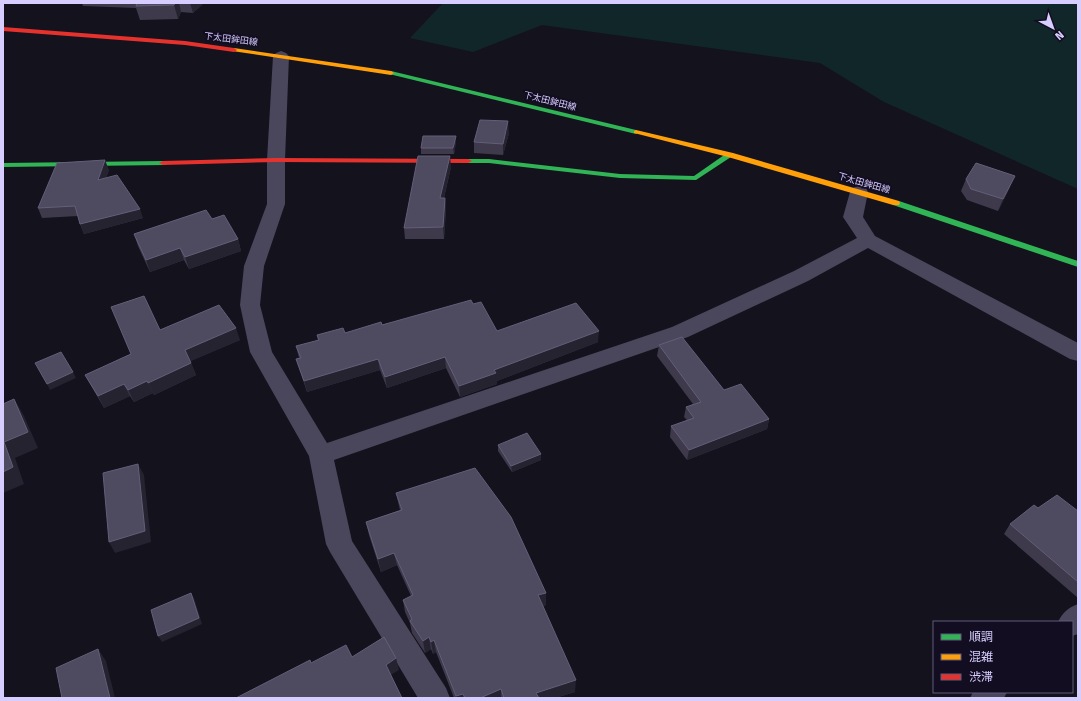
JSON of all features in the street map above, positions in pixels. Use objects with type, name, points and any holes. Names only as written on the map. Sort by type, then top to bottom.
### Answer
[{"type":"main road","name":"下太田鉾田線","points":[[3,28],[185,43],[403,75],[730,155],[920,210],[1078,264]]},
{"type":"main road","points":[[3,165],[182,163],[276,160],[489,161],[620,176],[696,178],[730,155]]},
{"type":"street","points":[[281,56],[276,160],[276,204],[254,266],[250,305],[261,352],[321,455],[339,544],[435,698]]},
{"type":"street","points":[[859,192],[853,217],[868,240],[1078,353]]},
{"type":"street","points":[[321,455],[680,332],[801,276],[868,240]]},
{"type":"green space","points":[[443,3],[1078,3],[1078,189],[884,102],[820,63],[542,25],[473,52],[410,38]]},
{"type":"building","points":[[137,3],[175,3],[174,5],[136,6]]},
{"type":"building","points":[[480,120],[508,121],[503,144],[474,142]]},
{"type":"building","points":[[423,136],[456,136],[453,148],[421,148]]},
{"type":"building","points":[[418,156],[450,156],[440,198],[445,198],[443,227],[404,228]]},
{"type":"building","points":[[105,160],[98,180],[117,175],[140,209],[80,224],[75,206],[38,208],[57,163]]},
{"type":"building","points":[[976,163],[1015,176],[1003,199],[971,189],[966,179]]},
{"type":"building","points":[[206,210],[212,219],[224,215],[238,239],[185,257],[180,248],[146,260],[134,234]]},
{"type":"building","points":[[144,296],[160,330],[219,305],[236,328],[185,350],[191,363],[148,383],[147,381],[128,390],[124,384],[98,396],[85,375],[131,354],[111,307]]},
{"type":"building","points":[[471,300],[473,304],[481,302],[497,331],[576,303],[599,331],[494,370],[496,373],[459,386],[445,357],[385,377],[378,359],[304,381],[296,359],[301,358],[296,346],[319,340],[317,335],[343,328],[345,333],[381,322],[382,325]]},
{"type":"building","points":[[682,337],[724,390],[741,384],[769,419],[689,450],[671,426],[694,418],[686,407],[701,402],[659,345]]},
{"type":"building","points":[[61,352],[73,372],[47,384],[35,363]]},
{"type":"building","points":[[14,399],[28,432],[4,442],[13,467],[3,472],[3,404]]},
{"type":"building","points":[[527,433],[541,454],[511,466],[498,445]]},
{"type":"building","points":[[138,464],[145,531],[109,542],[103,473]]},
{"type":"building","points":[[475,468],[511,517],[546,593],[538,595],[576,680],[536,693],[539,698],[504,698],[501,689],[480,698],[465,698],[463,694],[456,696],[434,640],[431,642],[429,637],[423,641],[410,621],[412,619],[403,600],[413,595],[394,553],[378,559],[366,522],[402,510],[396,493]]},
{"type":"building","points":[[1057,495],[1078,511],[1078,582],[1010,524],[1034,505],[1038,508]]},
{"type":"building","points":[[191,593],[199,618],[158,636],[151,610]]},
{"type":"building","points":[[384,637],[396,658],[386,665],[402,698],[236,698],[310,660],[311,663],[346,645],[352,657]]},
{"type":"building","points":[[98,649],[110,698],[62,698],[56,668]]},
{"type":"traffic: fast","points":[[391,73],[636,132]]},
{"type":"traffic: fast","points":[[468,161],[489,161],[620,176],[696,178],[730,155]]},
{"type":"traffic: fast","points":[[3,165],[163,163]]},
{"type":"traffic: fast","points":[[896,203],[1078,264]]},
{"type":"traffic: slow","points":[[234,50],[391,73]]},
{"type":"traffic: slow","points":[[636,132],[730,155],[896,203]]},
{"type":"traffic: jam","points":[[3,29],[185,43],[234,50]]},
{"type":"traffic: jam","points":[[163,163],[276,160],[468,161]]}]
